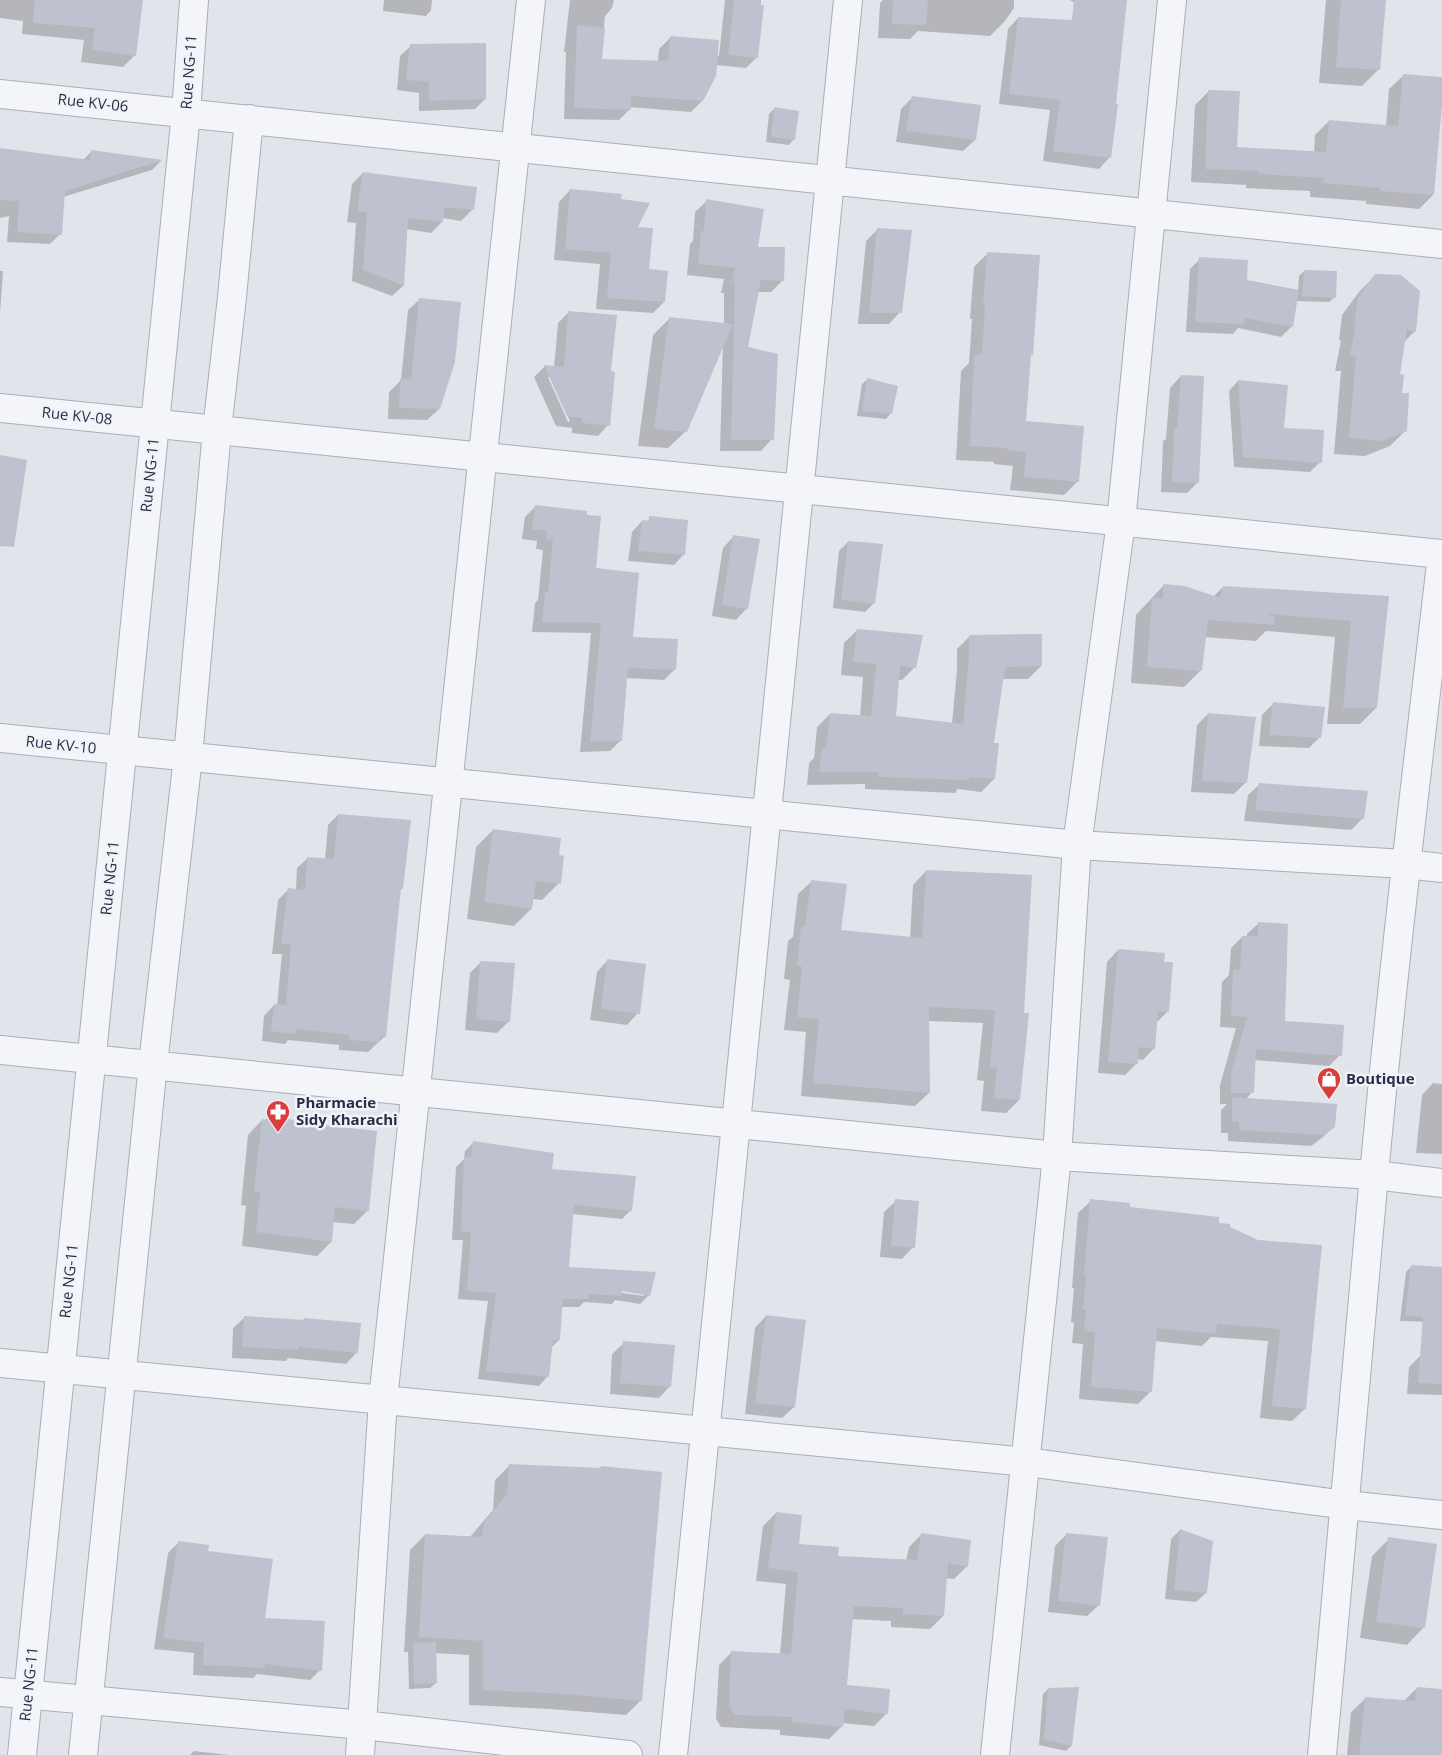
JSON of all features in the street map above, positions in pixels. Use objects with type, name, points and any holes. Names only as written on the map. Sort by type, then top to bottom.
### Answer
[{"type":"street","name":"Rue NG-11","points":[[22,1755],[186,113],[194,0]]},
{"type":"street","points":[[360,1755],[383,1400],[531,0]]},
{"type":"street","points":[[673,1755],[848,0]]},
{"type":"street","points":[[995,1755],[1058,1156],[1077,845],[1121,522],[1172,0]]},
{"type":"street","name":"Rue KV-06","points":[[0,94],[1442,244]]},
{"type":"street","points":[[83,1755],[153,1064],[188,757],[217,430],[249,119]]},
{"type":"street","name":"Rue KV-08","points":[[0,408],[1442,554]]},
{"type":"street","points":[[1322,1755],[1346,1505],[1374,1175],[1406,864],[1442,554]]},
{"type":"street","name":"Rue KV-10","points":[[0,738],[1077,845],[1406,864],[1442,868]]},
{"type":"street","points":[[0,1050],[1058,1156],[1374,1175],[1442,1183]]},
{"type":"street","points":[[0,1363],[1027,1462],[1346,1505],[1442,1515]]},
{"type":"street","points":[[0,1692],[363,1725],[628,1755]]},
{"type":"building","points":[[35,0],[143,0],[136,56],[92,50],[95,28],[33,23]]},
{"type":"building","points":[[734,0],[761,0],[761,5],[764,5],[758,58],[728,55]]},
{"type":"building","points":[[893,0],[928,0],[926,25],[892,24]]},
{"type":"building","points":[[1074,0],[1127,0],[1116,104],[1118,104],[1111,158],[1053,151],[1060,100],[1009,94],[1018,17],[1072,20]]},
{"type":"building","points":[[1341,0],[1386,0],[1380,70],[1336,67]]},
{"type":"building","points":[[577,25],[605,28],[602,59],[668,61],[670,36],[719,40],[716,76],[703,101],[631,96],[631,110],[574,108]]},
{"type":"building","points":[[486,43],[486,99],[429,101],[429,82],[406,80],[410,44]]},
{"type":"building","points":[[1403,74],[1442,77],[1442,105],[1434,195],[1380,191],[1380,188],[1323,183],[1324,178],[1259,174],[1259,171],[1205,169],[1208,90],[1240,91],[1237,147],[1326,152],[1329,120],[1398,126]]},
{"type":"building","points":[[912,96],[981,105],[976,140],[906,131]]},
{"type":"building","points":[[774,107],[799,111],[795,140],[771,137]]},
{"type":"building","points":[[0,148],[90,160],[91,150],[163,160],[65,191],[62,235],[17,232],[19,201],[0,200]]},
{"type":"building","points":[[363,172],[477,187],[474,210],[445,207],[443,222],[408,218],[404,286],[363,270],[367,212],[357,211]]},
{"type":"building","points":[[570,189],[622,194],[621,199],[650,203],[638,227],[653,228],[649,269],[668,271],[665,302],[607,298],[611,253],[565,249]]},
{"type":"building","points":[[706,199],[764,209],[758,247],[785,247],[784,281],[761,280],[748,347],[778,354],[774,440],[731,440],[735,282],[732,281],[735,268],[698,264],[701,231],[704,231]]},
{"type":"building","points":[[877,228],[912,230],[902,313],[869,313]]},
{"type":"building","points":[[987,252],[1040,255],[1026,421],[1084,426],[1079,482],[1024,477],[1026,452],[1007,450],[1007,448],[970,446],[974,356],[982,354]]},
{"type":"building","points":[[1199,257],[1248,260],[1247,280],[1299,290],[1293,327],[1245,318],[1244,324],[1195,322]]},
{"type":"building","points":[[1304,270],[1337,271],[1336,298],[1302,296]]},
{"type":"building","points":[[1375,274],[1401,275],[1420,291],[1416,332],[1407,329],[1400,374],[1404,375],[1402,393],[1409,393],[1407,431],[1382,441],[1349,438],[1356,356],[1350,355],[1356,325],[1354,325],[1358,298]]},
{"type":"building","points":[[419,298],[461,302],[455,362],[440,409],[399,408],[400,379],[411,379]]},
{"type":"building","points":[[568,311],[617,315],[611,371],[615,372],[610,426],[582,423],[582,418],[567,416],[544,365],[564,367]]},
{"type":"building","points":[[669,317],[733,324],[687,432],[654,429]]},
{"type":"building","points":[[1181,375],[1204,376],[1199,483],[1172,482],[1174,429],[1177,429]]},
{"type":"building","points":[[867,378],[898,386],[892,414],[862,411]]},
{"type":"building","points":[[1238,380],[1288,385],[1284,428],[1324,430],[1322,463],[1243,457]]},
{"type":"building","points":[[0,455],[27,460],[14,547],[0,546]]},
{"type":"building","points":[[535,505],[587,511],[587,515],[601,516],[596,568],[639,573],[633,637],[678,639],[676,670],[628,668],[622,741],[590,742],[601,623],[542,622],[545,592],[548,592],[553,540],[546,539],[547,531],[532,529]]},
{"type":"building","points":[[649,516],[688,520],[685,555],[638,551],[642,520],[649,521]]},
{"type":"building","points":[[733,535],[760,539],[748,609],[722,605]]},
{"type":"building","points":[[848,541],[883,544],[875,604],[841,600]]},
{"type":"building","points":[[1163,584],[1185,586],[1220,598],[1223,586],[1389,596],[1377,708],[1343,708],[1351,621],[1266,614],[1275,617],[1274,625],[1208,620],[1202,671],[1147,667],[1152,597],[1163,599]]},
{"type":"building","points":[[857,629],[923,635],[916,668],[900,666],[896,716],[963,724],[969,635],[1042,634],[1042,666],[1005,667],[994,743],[999,743],[995,779],[969,777],[969,780],[878,777],[878,772],[819,772],[822,748],[826,748],[830,713],[871,716],[876,664],[853,662]]},
{"type":"building","points":[[1273,702],[1325,707],[1321,738],[1269,735]]},
{"type":"building","points":[[1208,713],[1256,717],[1247,783],[1202,781]]},
{"type":"building","points":[[1259,783],[1368,791],[1364,819],[1255,810]]},
{"type":"building","points":[[338,814],[411,820],[403,889],[401,888],[386,1037],[380,1036],[380,1042],[349,1040],[349,1035],[297,1029],[296,1034],[271,1031],[274,1004],[286,1005],[291,944],[281,944],[288,888],[305,890],[307,857],[334,859]]},
{"type":"building","points":[[493,829],[561,838],[559,855],[564,856],[561,884],[536,881],[532,909],[484,902]]},
{"type":"building","points":[[926,870],[1032,875],[1024,1013],[1029,1013],[1020,1100],[994,1098],[997,1068],[990,1067],[995,1010],[929,1007],[930,1093],[813,1083],[819,1019],[797,1017],[802,967],[797,966],[801,926],[805,927],[811,880],[847,884],[841,930],[922,938]]},
{"type":"building","points":[[1258,922],[1288,924],[1285,1021],[1344,1025],[1342,1056],[1256,1049],[1254,1093],[1231,1093],[1231,1073],[1247,1017],[1231,1016],[1233,970],[1240,970],[1242,936],[1258,936]]},
{"type":"building","points":[[1118,949],[1165,953],[1164,962],[1173,962],[1169,1012],[1158,1011],[1155,1049],[1139,1047],[1138,1064],[1108,1062]]},
{"type":"building","points":[[607,959],[646,964],[640,1014],[601,1009]]},
{"type":"building","points":[[480,961],[515,963],[510,1022],[476,1019]]},
{"type":"building","points":[[1232,1097],[1337,1104],[1335,1127],[1324,1135],[1239,1130],[1239,1122],[1232,1122]]},
{"type":"building","points":[[268,1116],[294,1120],[294,1122],[377,1131],[369,1211],[335,1207],[332,1242],[256,1232],[260,1192],[254,1191],[262,1119],[267,1120]]},
{"type":"building","points":[[473,1141],[554,1153],[552,1169],[636,1176],[632,1211],[574,1205],[569,1267],[656,1272],[650,1296],[622,1291],[622,1296],[589,1294],[589,1299],[563,1299],[560,1340],[553,1340],[549,1377],[486,1371],[496,1293],[467,1291],[471,1232],[461,1231],[464,1157],[471,1157]]},
{"type":"building","points":[[895,1199],[919,1201],[915,1248],[891,1246]]},
{"type":"building","points":[[1090,1199],[1130,1203],[1130,1207],[1219,1217],[1219,1223],[1230,1224],[1230,1227],[1258,1240],[1322,1245],[1306,1409],[1272,1406],[1280,1329],[1217,1324],[1216,1334],[1157,1328],[1152,1392],[1091,1387],[1095,1332],[1084,1331],[1086,1310],[1083,1310]]},
{"type":"building","points":[[1411,1265],[1442,1267],[1442,1384],[1418,1383],[1423,1317],[1405,1316]]},
{"type":"building","points":[[766,1315],[806,1320],[795,1407],[755,1403]]},
{"type":"building","points":[[244,1316],[304,1320],[304,1318],[361,1323],[358,1353],[298,1347],[298,1350],[242,1347]]},
{"type":"building","points":[[623,1341],[675,1345],[671,1387],[620,1383]]},
{"type":"building","points":[[509,1464],[601,1468],[601,1466],[662,1472],[642,1701],[565,1694],[483,1690],[483,1641],[419,1637],[425,1534],[482,1537],[484,1522],[507,1494]]},
{"type":"building","points":[[776,1512],[802,1515],[799,1544],[839,1547],[838,1556],[917,1560],[921,1533],[971,1540],[968,1567],[948,1563],[944,1616],[903,1614],[903,1608],[854,1606],[847,1685],[890,1689],[888,1714],[845,1709],[843,1727],[792,1722],[792,1717],[734,1715],[729,1706],[731,1651],[791,1654],[798,1572],[768,1568]]},
{"type":"building","points":[[1180,1529],[1213,1541],[1207,1593],[1174,1590]]},
{"type":"building","points":[[1066,1533],[1108,1537],[1100,1606],[1058,1601]]},
{"type":"building","points":[[1388,1537],[1437,1544],[1425,1628],[1376,1622]]},
{"type":"building","points":[[178,1541],[209,1545],[208,1551],[273,1559],[265,1618],[325,1621],[322,1671],[265,1664],[265,1668],[203,1665],[204,1643],[163,1638]]},
{"type":"building","points":[[436,1642],[437,1683],[414,1684],[413,1643]]},
{"type":"building","points":[[1079,1687],[1072,1746],[1044,1740],[1048,1688]]},
{"type":"building","points":[[1417,1687],[1442,1689],[1442,1755],[1359,1755],[1365,1697],[1415,1701]]},
{"type":"place","name":"Boutique","points":[[1329,1100]]},
{"type":"place","name":"Pharmacie Sidy Kharachi","points":[[278,1133]]}]
